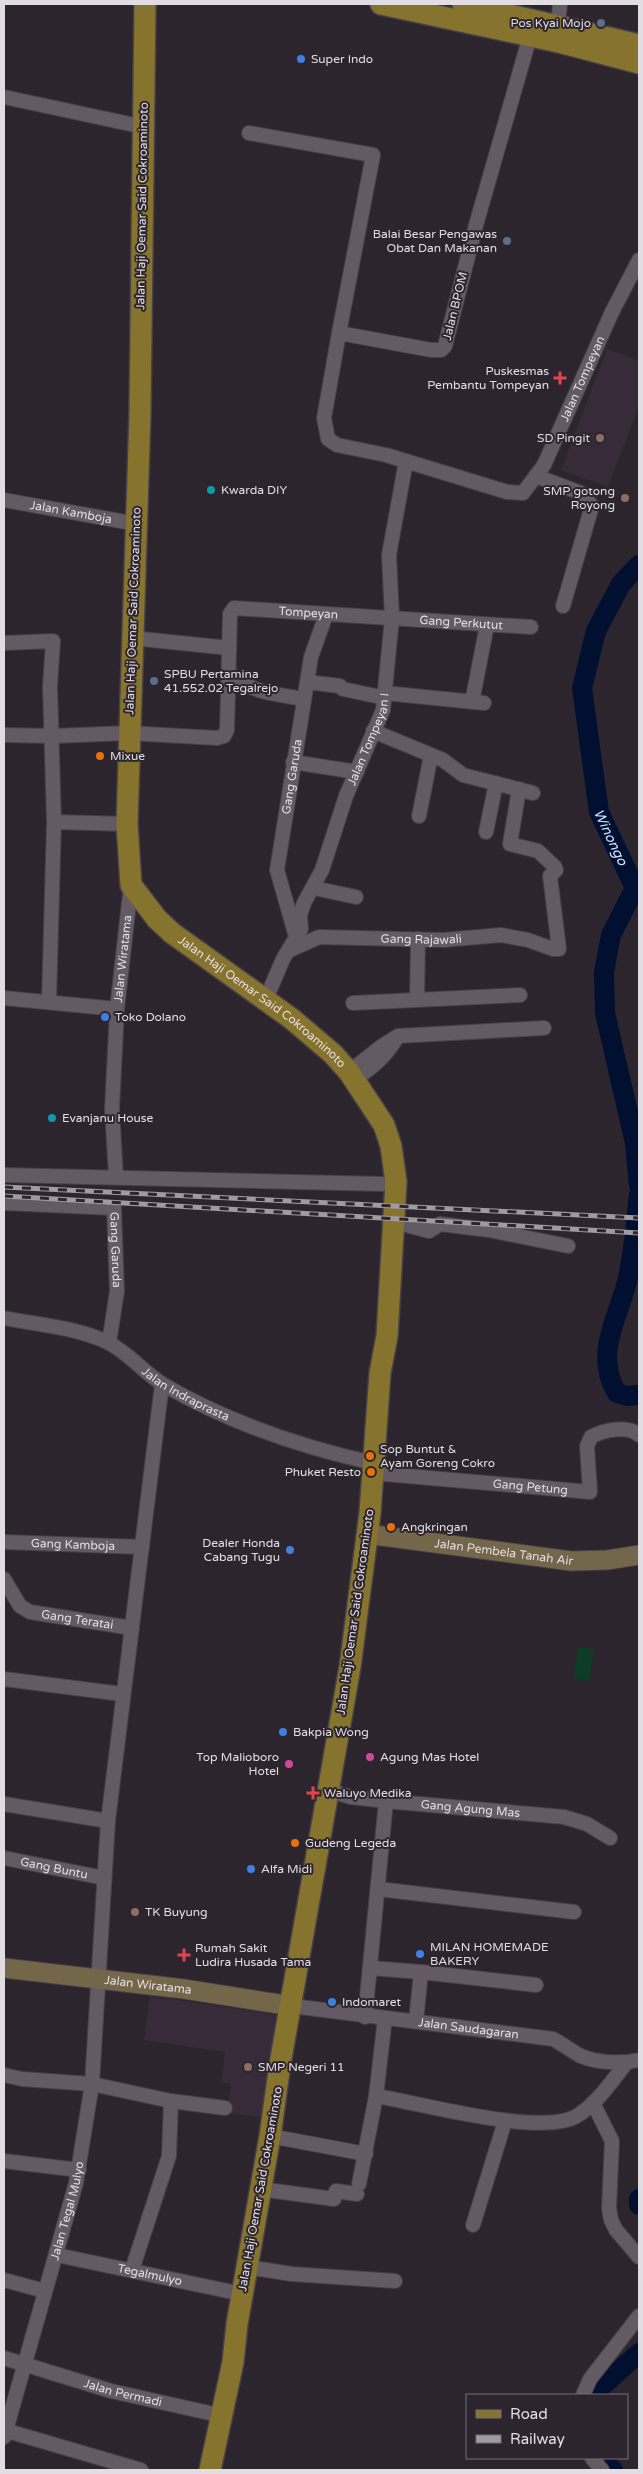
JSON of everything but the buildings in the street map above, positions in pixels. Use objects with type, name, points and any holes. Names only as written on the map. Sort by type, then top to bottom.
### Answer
[{"type":"main road","name":"Jalan Haji Oemar Said Cokroaminoto","points":[[145,4],[137,524],[128,733],[127,824],[131,885],[157,918],[172,933],[311,1033],[351,1076],[384,1125],[392,1151],[396,1182],[387,1336],[380,1373],[367,1534],[350,1667],[327,1790],[292,2006],[280,2064],[270,2136],[223,2416],[210,2470]]},
{"type":"main road","points":[[381,4],[530,36],[639,63]]},
{"type":"main road","points":[[463,4],[559,14],[639,45]]},
{"type":"main road","name":"Jalan Haji Oemar Said Cokroaminoto","points":[[373,1109],[382,1159],[383,1184],[377,1342],[380,1373]]},
{"type":"street","name":"Jalan BPOM","points":[[339,333],[431,350],[441,350],[445,346],[476,225],[530,36]]},
{"type":"street","points":[[4,97],[144,127]]},
{"type":"street","points":[[249,133],[373,154],[324,418],[328,438],[337,445],[406,461]]},
{"type":"street","name":"Jalan Tompeyan","points":[[406,461],[518,494],[526,492],[544,465],[612,312],[639,260]]},
{"type":"street","name":"Jalan Tompeyan I","points":[[266,999],[293,944],[302,930],[300,915],[304,903],[314,888],[322,870],[346,796],[380,717],[385,696],[392,618],[389,555],[406,461]]},
{"type":"street","points":[[536,476],[581,493],[592,506],[563,606]]},
{"type":"street","name":"Jalan Kamboja","points":[[4,500],[137,524]]},
{"type":"street","name":"Tompeyan","points":[[229,648],[230,614],[232,609],[392,618]]},
{"type":"street","name":"Gang Garuda","points":[[293,944],[276,870],[306,682],[312,653],[326,615]]},
{"type":"street","name":"Gang Perkutut","points":[[392,618],[531,627]]},
{"type":"street","points":[[306,682],[340,686],[343,689],[385,696],[478,702],[487,624]]},
{"type":"street","points":[[4,734],[53,736],[128,733],[217,738],[225,735],[228,730],[229,648],[132,638]]},
{"type":"street","points":[[4,642],[53,640],[50,688],[53,736],[54,822],[49,1001]]},
{"type":"street","points":[[229,674],[247,688],[260,692],[304,698]]},
{"type":"street","points":[[373,731],[454,766],[463,775],[533,793]]},
{"type":"street","points":[[419,816],[431,755]]},
{"type":"street","points":[[293,762],[357,772]]},
{"type":"street","points":[[486,832],[496,783]]},
{"type":"street","name":"Gang Rajawali","points":[[293,944],[319,937],[443,940],[501,935],[528,940],[553,949],[560,948],[550,876],[556,870],[555,867],[538,850],[510,844],[519,789]]},
{"type":"street","points":[[54,822],[127,824]]},
{"type":"street","name":"Jalan Wiratama","points":[[4,998],[117,1009],[131,885]]},
{"type":"street","points":[[314,888],[356,897]]},
{"type":"street","points":[[418,939],[418,1000]]},
{"type":"street","points":[[353,1003],[520,995]]},
{"type":"street","points":[[116,1177],[112,1109],[117,1009]]},
{"type":"street","points":[[351,1076],[370,1070],[387,1054],[398,1036],[544,1028]]},
{"type":"street","points":[[4,1175],[383,1184]]},
{"type":"street","name":"Gang Garuda","points":[[4,1203],[114,1208],[116,1292],[109,1343]]},
{"type":"street","points":[[395,1222],[429,1231],[440,1224],[489,1230],[568,1246]]},
{"type":"street","name":"Jalan Indraprasta","points":[[4,1318],[57,1327],[109,1343],[162,1384],[202,1406],[373,1468]]},
{"type":"street","name":"Jalan Tegal Mulyo","points":[[4,2433],[57,2255],[79,2170],[92,2084],[108,1821],[122,1694],[162,1384]]},
{"type":"street","name":"Gang Petung","points":[[373,1468],[590,1492],[587,1446],[589,1440],[599,1432],[635,1432]]},
{"type":"street","name":"Jalan Pembela Tanah Air","points":[[367,1534],[571,1561],[607,1560],[639,1555]]},
{"type":"street","name":"Gang Kamboja","points":[[4,1542],[142,1547]]},
{"type":"street","name":"Gang Teratai","points":[[5,1587],[20,1606],[30,1612],[132,1628]]},
{"type":"street","points":[[4,1679],[122,1694]]},
{"type":"street","name":"Gang Agung Mas","points":[[327,1790],[351,1797],[564,1818],[587,1824],[610,1838]]},
{"type":"street","points":[[365,2017],[386,1801]]},
{"type":"street","points":[[4,1804],[108,1821]]},
{"type":"street","name":"Gang Buntu","points":[[4,1858],[104,1878]]},
{"type":"street","points":[[378,1889],[574,1912]]},
{"type":"street","name":"Jalan Wiratama","points":[[4,1968],[184,1989],[292,2006]]},
{"type":"street","points":[[370,1968],[536,1985]]},
{"type":"street","points":[[416,2021],[421,1972]]},
{"type":"street","name":"Jalan Saudagaran","points":[[292,2006],[365,2017],[416,2021],[554,2039],[575,2053],[590,2058],[633,2061]]},
{"type":"street","points":[[260,2189],[334,2199],[336,2191],[358,2189],[376,2096],[385,2018]]},
{"type":"street","points":[[376,2096],[505,2121],[554,2122],[574,2117],[593,2103],[633,2061]]},
{"type":"street","points":[[4,2075],[22,2079],[92,2084],[171,2101],[225,2108]]},
{"type":"street","points":[[132,2270],[169,2156],[171,2101]]},
{"type":"street","points":[[593,2103],[612,2141],[609,2208],[611,2220],[616,2230],[639,2257]]},
{"type":"street","points":[[472,2225],[505,2121]]},
{"type":"street","points":[[270,2136],[366,2154]]},
{"type":"street","points":[[4,2161],[79,2170]]},
{"type":"street","name":"Tegalmulyo","points":[[57,2255],[242,2294]]},
{"type":"street","points":[[247,2267],[292,2274],[395,2281]]},
{"type":"street","points":[[4,2280],[45,2291]]},
{"type":"street","points":[[583,2394],[590,2379],[639,2316]]},
{"type":"street","name":"Jalan Permadi","points":[[4,2358],[110,2391],[223,2416]]},
{"type":"street","points":[[4,2433],[141,2470]]},
{"type":"street","points":[[593,2459],[602,2470]]},
{"type":"shaded area","name":"SD Pingit","points":[[607,349],[639,361],[639,406],[608,487],[561,470]]},
{"type":"shaded area","name":"SMP Negeri 11","points":[[150,1996],[280,2015],[264,2118],[227,2113],[231,2084],[221,2082],[225,2052],[144,2040]]},
{"type":"green space","points":[[578,1647],[594,1649],[589,1681],[574,1678]]},
{"type":"waterway","name":"Winongo","points":[[639,565],[621,584],[596,631],[582,688],[599,812],[635,888],[611,935],[604,972],[605,1013],[635,1143],[639,1185]]},
{"type":"waterway","points":[[639,1194],[627,1282],[613,1324],[607,1351],[610,1379],[617,1393],[627,1396],[639,1395]]},
{"type":"waterway","points":[[639,2199],[639,2205]]},
{"type":"waterway","points":[[593,2394],[639,2353]]},
{"type":"waterway","points":[[603,2459],[613,2470]]},
{"type":"railway","points":[[4,1187],[639,1218]]},
{"type":"railway","points":[[4,1196],[639,1233]]},
{"type":"place","name":"Pos Kyai Mojo","points":[[601,23]]},
{"type":"place","name":"Super Indo","points":[[301,59]]},
{"type":"place","name":"Balai Besar Pengawas Obat Dan Makanan","points":[[507,241]]},
{"type":"place","name":"Puskesmas Pembantu Tompeyan","points":[[560,378]]},
{"type":"place","name":"SD Pingit","points":[[600,438]]},
{"type":"place","name":"Kwarda DIY","points":[[211,490]]},
{"type":"place","name":"SMP gotong Royong","points":[[625,498]]},
{"type":"place","name":"SPBU Pertamina 41.552.02 Tegalrejo","points":[[154,681]]},
{"type":"place","name":"Mixue","points":[[100,756]]},
{"type":"place","name":"Toko Dolano","points":[[105,1017]]},
{"type":"place","name":"Evanjanu House","points":[[52,1118]]},
{"type":"place","name":"Sop Buntut & Ayam Goreng Cokro","points":[[370,1456]]},
{"type":"place","name":"Phuket Resto","points":[[371,1472]]},
{"type":"place","name":"Angkringan","points":[[391,1527]]},
{"type":"place","name":"Dealer Honda Cabang Tugu","points":[[290,1550]]},
{"type":"place","name":"Bakpia Wong","points":[[283,1732]]},
{"type":"place","name":"Agung Mas Hotel","points":[[370,1757]]},
{"type":"place","name":"Top Malioboro Hotel","points":[[289,1764]]},
{"type":"place","name":"Waluyo Medika","points":[[313,1793]]},
{"type":"place","name":"Gudeng Legeda","points":[[295,1843]]},
{"type":"place","name":"Alfa Midi","points":[[251,1869]]},
{"type":"place","name":"TK Buyung","points":[[135,1912]]},
{"type":"place","name":"MILAN HOMEMADE BAKERY","points":[[420,1954]]},
{"type":"place","name":"Rumah Sakit Ludira Husada Tama","points":[[184,1955]]},
{"type":"place","name":"Indomaret","points":[[332,2002]]},
{"type":"place","name":"SMP Negeri 11","points":[[248,2067]]}]
